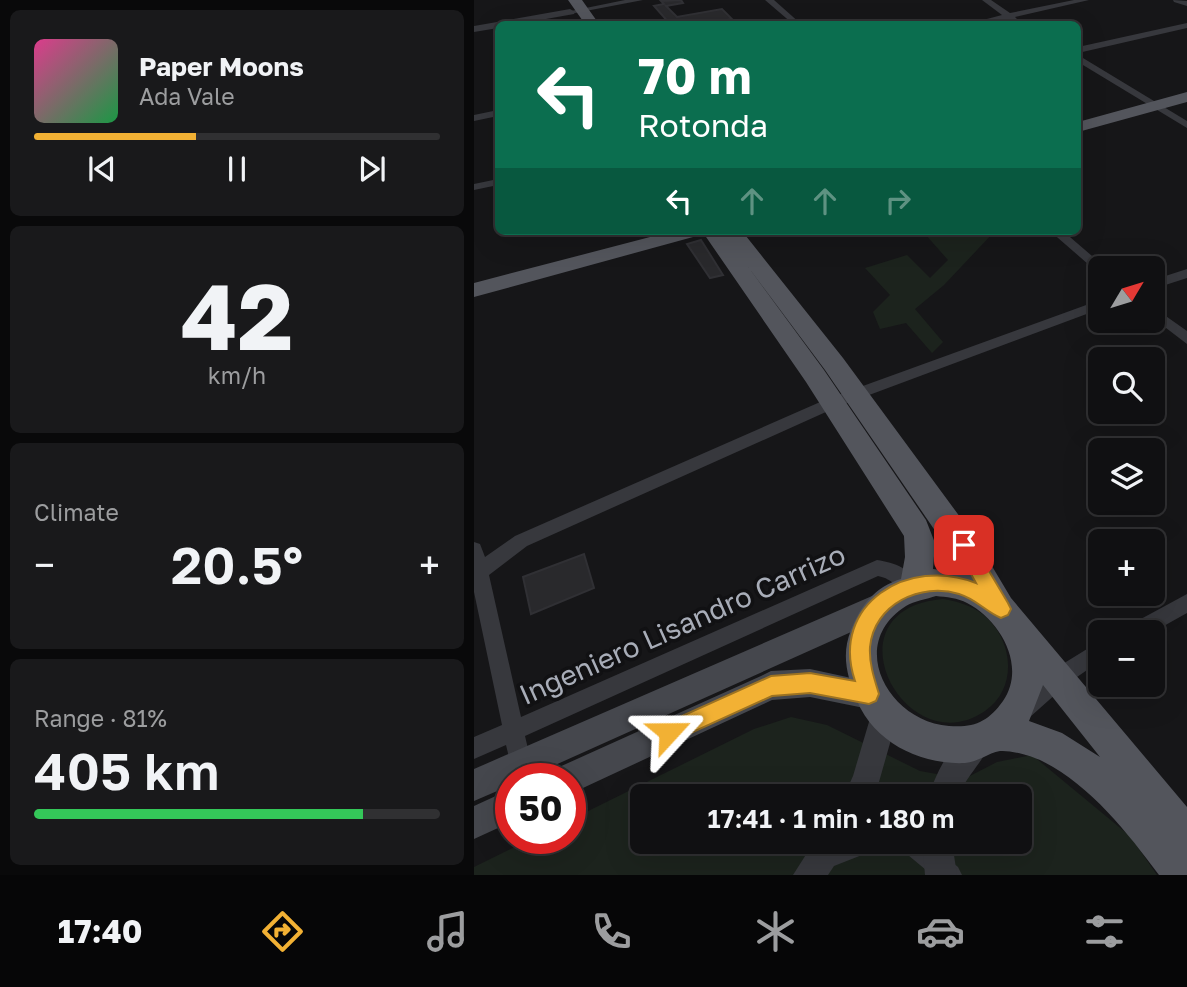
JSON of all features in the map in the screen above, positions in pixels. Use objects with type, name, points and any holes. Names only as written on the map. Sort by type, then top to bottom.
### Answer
[{"type":"main road","points":[[572,5],[589,21]]},
{"type":"main road","points":[[1081,126],[1187,87]]},
{"type":"main road","points":[[1081,116],[1187,97]]},
{"type":"main road","points":[[474,278],[641,235]]},
{"type":"main road","points":[[474,290],[681,235]]},
{"type":"main road","points":[[715,235],[843,399],[964,545],[1008,617],[1026,648],[1030,671],[1026,695],[996,731],[952,747],[927,743],[903,732],[877,705],[861,670],[860,646],[867,624],[879,606],[893,594],[912,585],[937,582],[959,585],[982,594],[1008,617],[1060,677],[1187,837]]},
{"type":"main road","points":[[735,235],[834,364],[843,399],[918,535],[921,556],[912,585]]},
{"type":"main road","points":[[539,763],[879,606]]},
{"type":"main road","points":[[586,771],[771,686],[810,683],[877,705]]},
{"type":"main road","points":[[996,731],[1055,747],[1111,788],[1183,875]]},
{"type":"main road","points":[[474,785],[495,779]]},
{"type":"main road","points":[[474,823],[495,813]]},
{"type":"street","points":[[507,21],[572,5],[639,0]]},
{"type":"street","points":[[769,0],[794,21]]},
{"type":"street","points":[[986,0],[1017,21]]},
{"type":"street","points":[[988,21],[1085,0]]},
{"type":"street","points":[[1178,0],[1187,5]]},
{"type":"street","points":[[474,29],[495,24]]},
{"type":"street","points":[[1081,49],[1187,25]]},
{"type":"street","points":[[1081,60],[1187,125]]},
{"type":"street","points":[[474,118],[495,114]]},
{"type":"street","points":[[474,187],[495,183]]},
{"type":"street","points":[[1061,235],[1088,258]]},
{"type":"street","points":[[1165,281],[1187,273]]},
{"type":"street","points":[[477,574],[521,541],[843,399],[1088,308]]},
{"type":"street","points":[[1165,321],[1187,339]]},
{"type":"street","points":[[474,550],[477,574],[520,763]]},
{"type":"street","name":"Ingeniero Lisandro Carrizo","points":[[474,748],[877,568],[894,572],[912,585]]},
{"type":"street","points":[[1157,620],[1187,603]]},
{"type":"street","points":[[948,784],[954,770],[996,731],[1060,677],[1088,658]]},
{"type":"street","points":[[868,784],[877,705]]},
{"type":"street","points":[[927,854],[942,865]]},
{"type":"shaded area","points":[[926,235],[991,235],[944,285],[915,309],[943,342],[932,353],[906,323],[880,329],[873,312],[890,295],[865,268],[907,255],[930,278],[948,260]]},
{"type":"shaded area","points":[[943,599],[970,606],[990,621],[1005,646],[1008,660],[1004,688],[996,700],[985,711],[955,722],[928,718],[905,702],[889,679],[882,653],[888,628],[907,609]]},
{"type":"shaded area","points":[[791,717],[827,725],[920,771],[964,779],[997,762],[1032,755],[1130,836],[1157,875],[474,875],[474,867],[500,854],[586,854],[586,812],[630,790],[630,854],[1032,854],[1032,784],[643,784],[754,729]]},
{"type":"building","points":[[681,0],[683,3],[666,6],[677,17],[722,9],[732,19],[667,21],[654,6],[664,4],[661,1]]},
{"type":"building","points":[[701,240],[723,275],[710,278],[687,244]]},
{"type":"building","points":[[584,554],[594,588],[531,614],[523,577]]},
{"type":"route","points":[[669,732],[771,686],[810,683],[869,694],[861,670],[860,646],[867,624],[879,606],[893,594],[914,585],[937,582],[959,585],[982,594],[1001,609],[964,545]]}]
